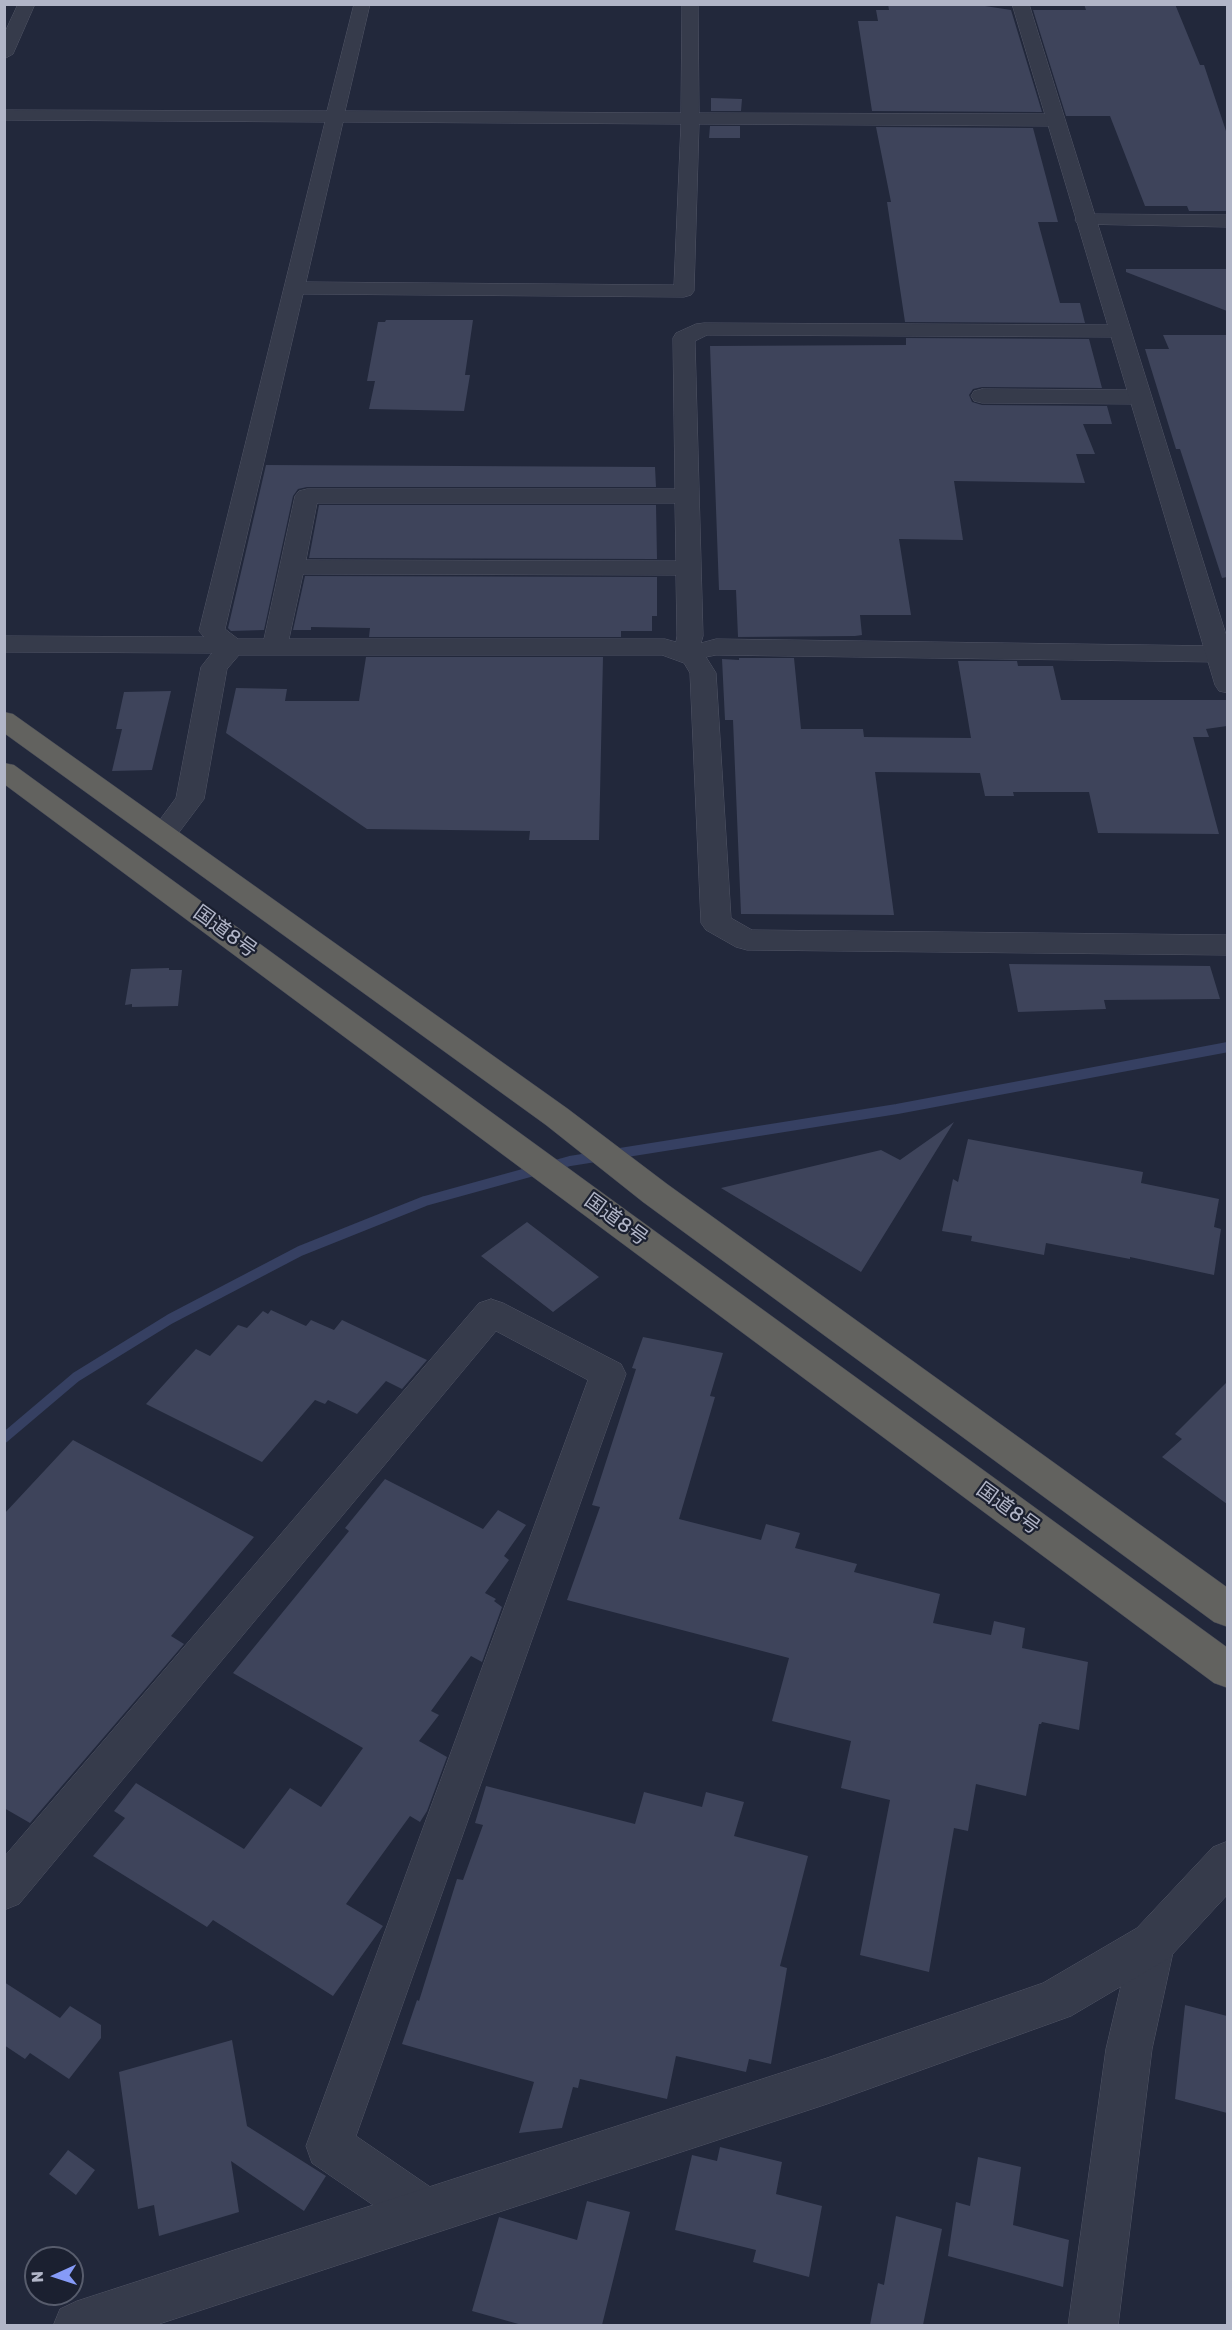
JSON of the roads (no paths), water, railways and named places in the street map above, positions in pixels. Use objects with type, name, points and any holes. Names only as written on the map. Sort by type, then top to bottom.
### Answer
[{"type":"highway","points":[[4,720],[557,1117],[655,1193],[1227,1610]]},
{"type":"highway","name":"国道8号","points":[[4,771],[1227,1671]]},
{"type":"street","points":[[4,54],[27,4]]},
{"type":"street","points":[[232,647],[212,631],[362,4]]},
{"type":"street","points":[[294,288],[684,291],[690,118],[690,4]]},
{"type":"street","points":[[1020,4],[1227,685]]},
{"type":"street","points":[[4,115],[1055,120]]},
{"type":"street","points":[[1085,220],[1227,221]]},
{"type":"street","points":[[685,655],[690,636],[684,338],[704,329],[1119,331]]},
{"type":"street","points":[[982,396],[1139,397]]},
{"type":"street","points":[[275,647],[307,496],[687,496]]},
{"type":"street","points":[[292,567],[688,568]]},
{"type":"street","points":[[4,644],[197,644],[232,647],[665,647],[694,658],[703,673],[716,922],[747,940],[1227,945]]},
{"type":"street","points":[[164,833],[190,799],[214,667],[232,647]]},
{"type":"street","points":[[685,655],[716,648],[1218,654]]},
{"type":"street","points":[[4,1890],[491,1312],[608,1374],[329,2146],[425,2212]]},
{"type":"street","points":[[77,2325],[131,2316],[425,2212],[827,2081],[1055,2001],[1153,1943],[1226,1866],[1227,1861]]},
{"type":"street","points":[[1093,2325],[1129,2049],[1153,1943]]},
{"type":"waterway","points":[[4,1438],[76,1377],[170,1319],[300,1251],[425,1201],[570,1161],[897,1109],[1228,1047]]}]
